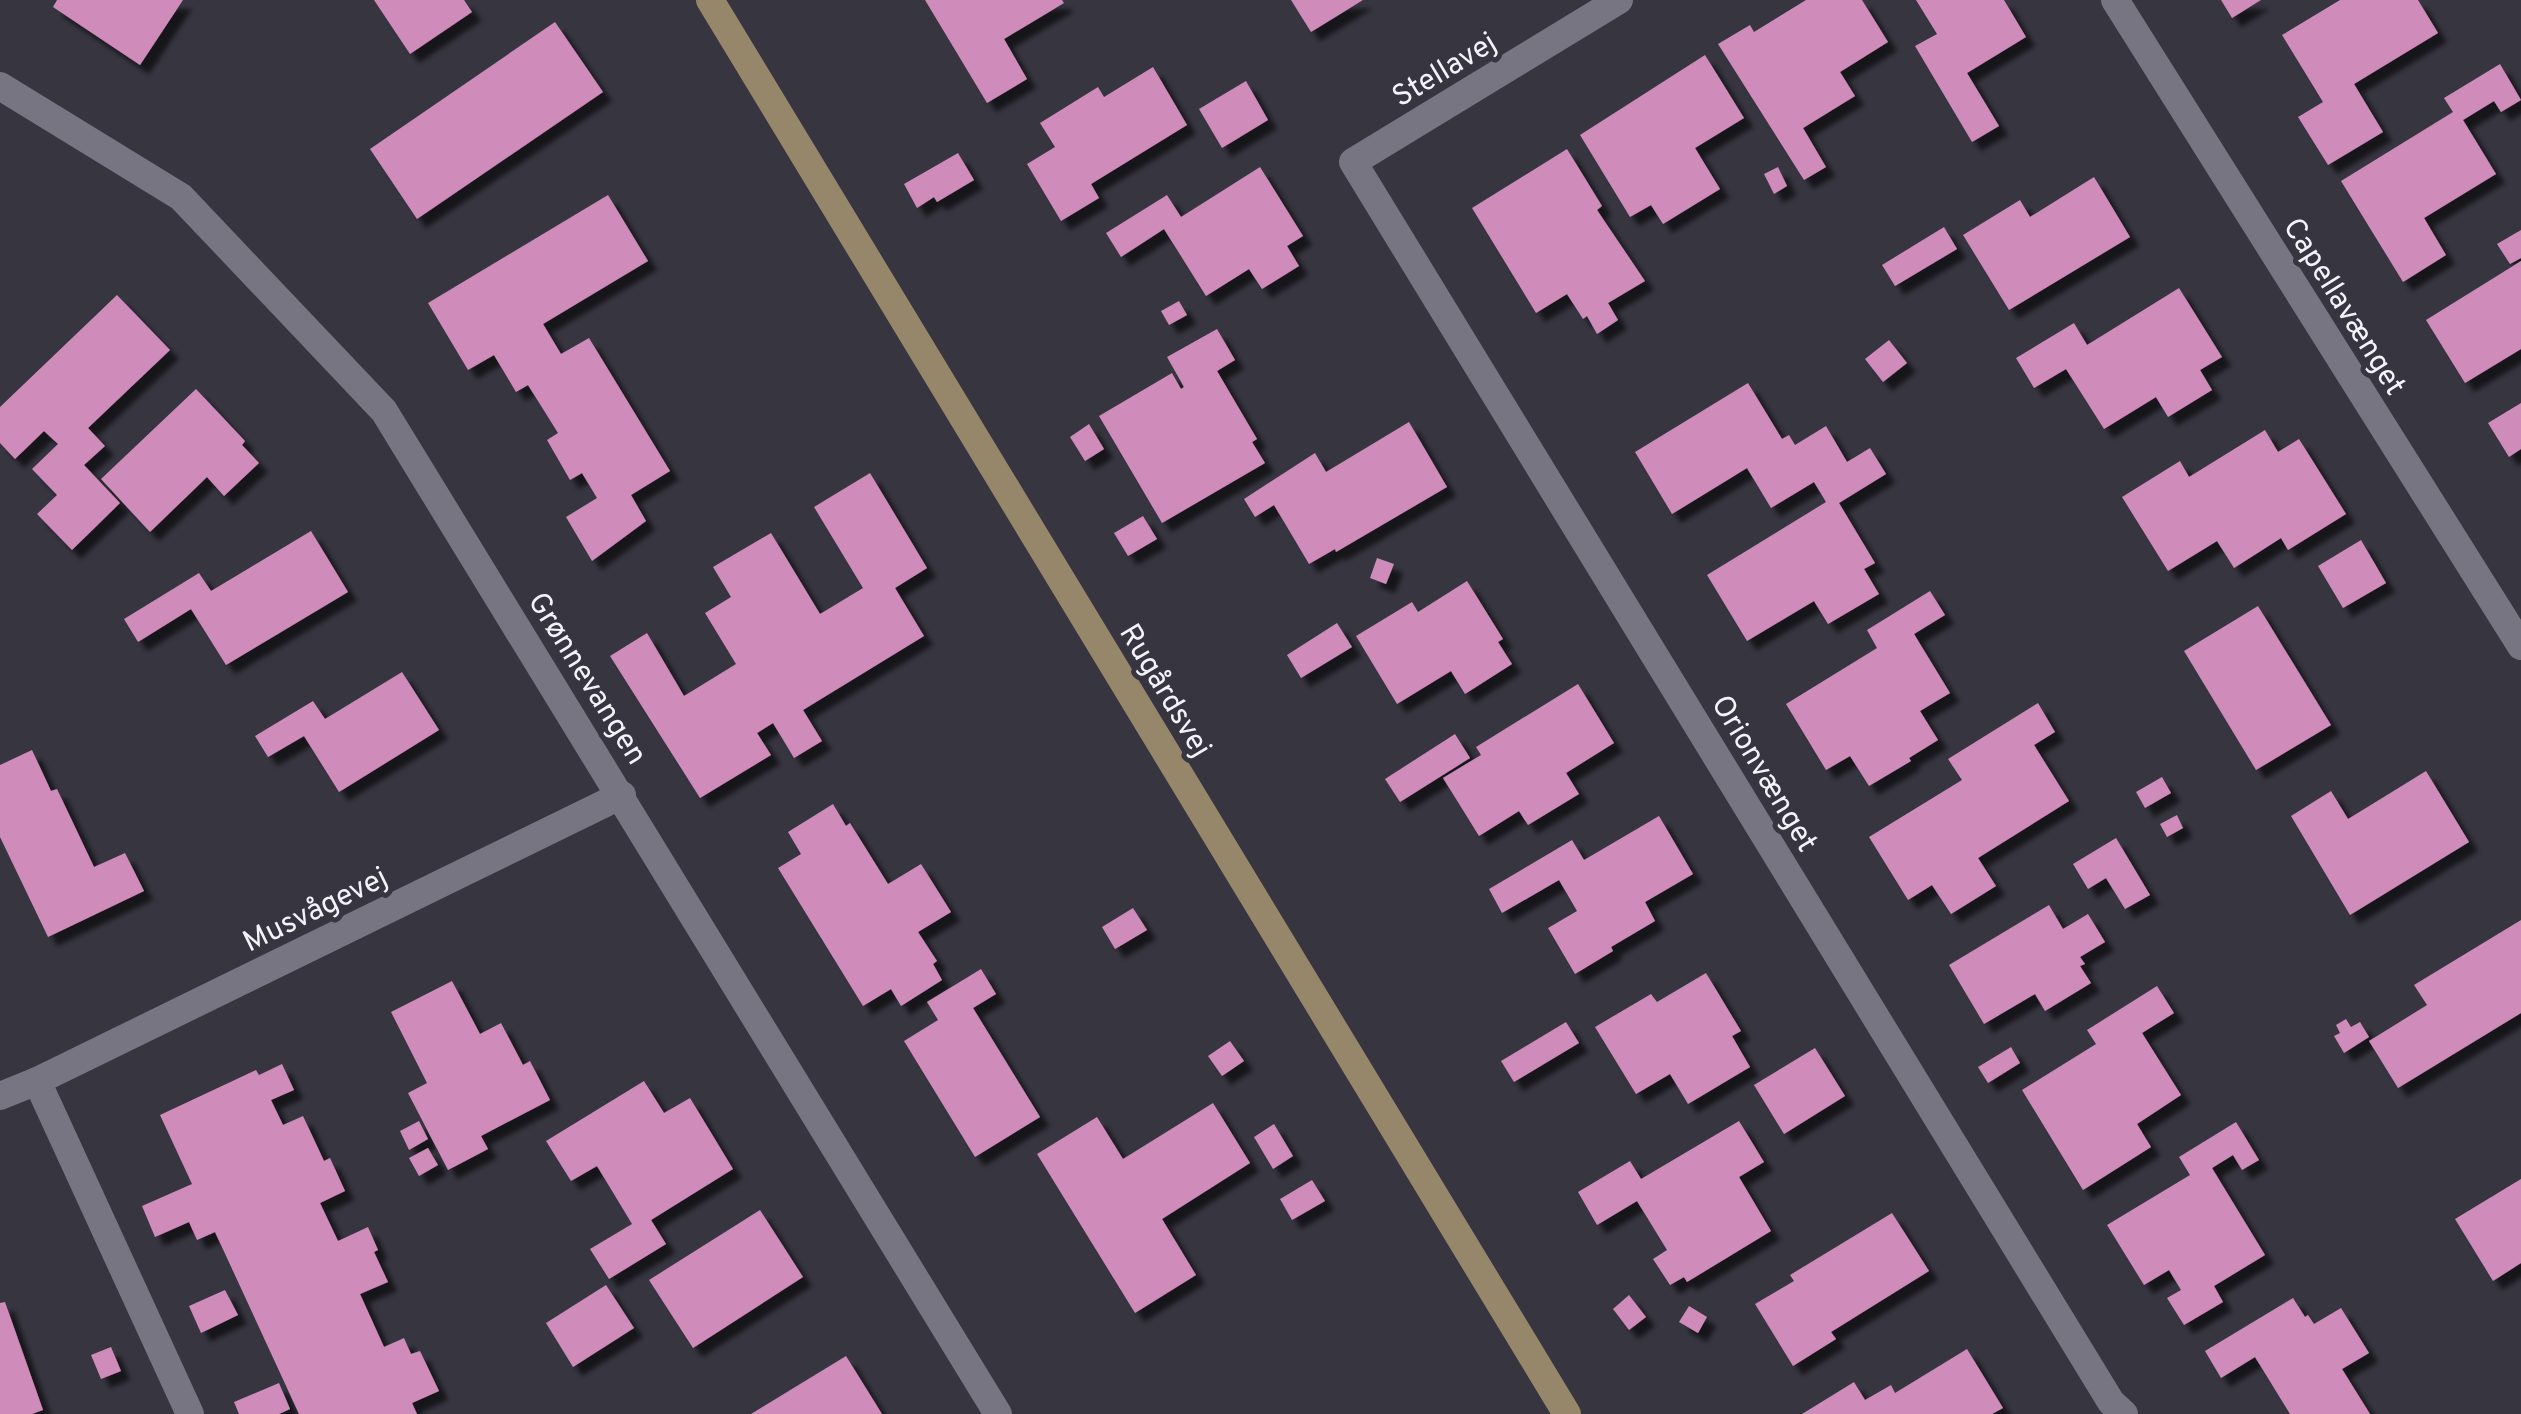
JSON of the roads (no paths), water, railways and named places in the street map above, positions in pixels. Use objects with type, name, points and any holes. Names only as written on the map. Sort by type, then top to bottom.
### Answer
[{"type":"main road","name":"Rugårdsvej","points":[[710,0],[1567,1414]]},
{"type":"street","name":"Stellavej","points":[[1353,162],[1619,0]]},
{"type":"street","name":"Capellavænget","points":[[2115,0],[2521,646]]},
{"type":"street","name":"Grønnevangen","points":[[0,86],[181,197],[384,411],[998,1414]]},
{"type":"street","name":"Orionvænget","points":[[1353,162],[2111,1402],[2124,1414]]},
{"type":"street","name":"Musvågevej","points":[[0,1096],[38,1082],[622,795]]},
{"type":"street","points":[[38,1082],[190,1414]]}]
